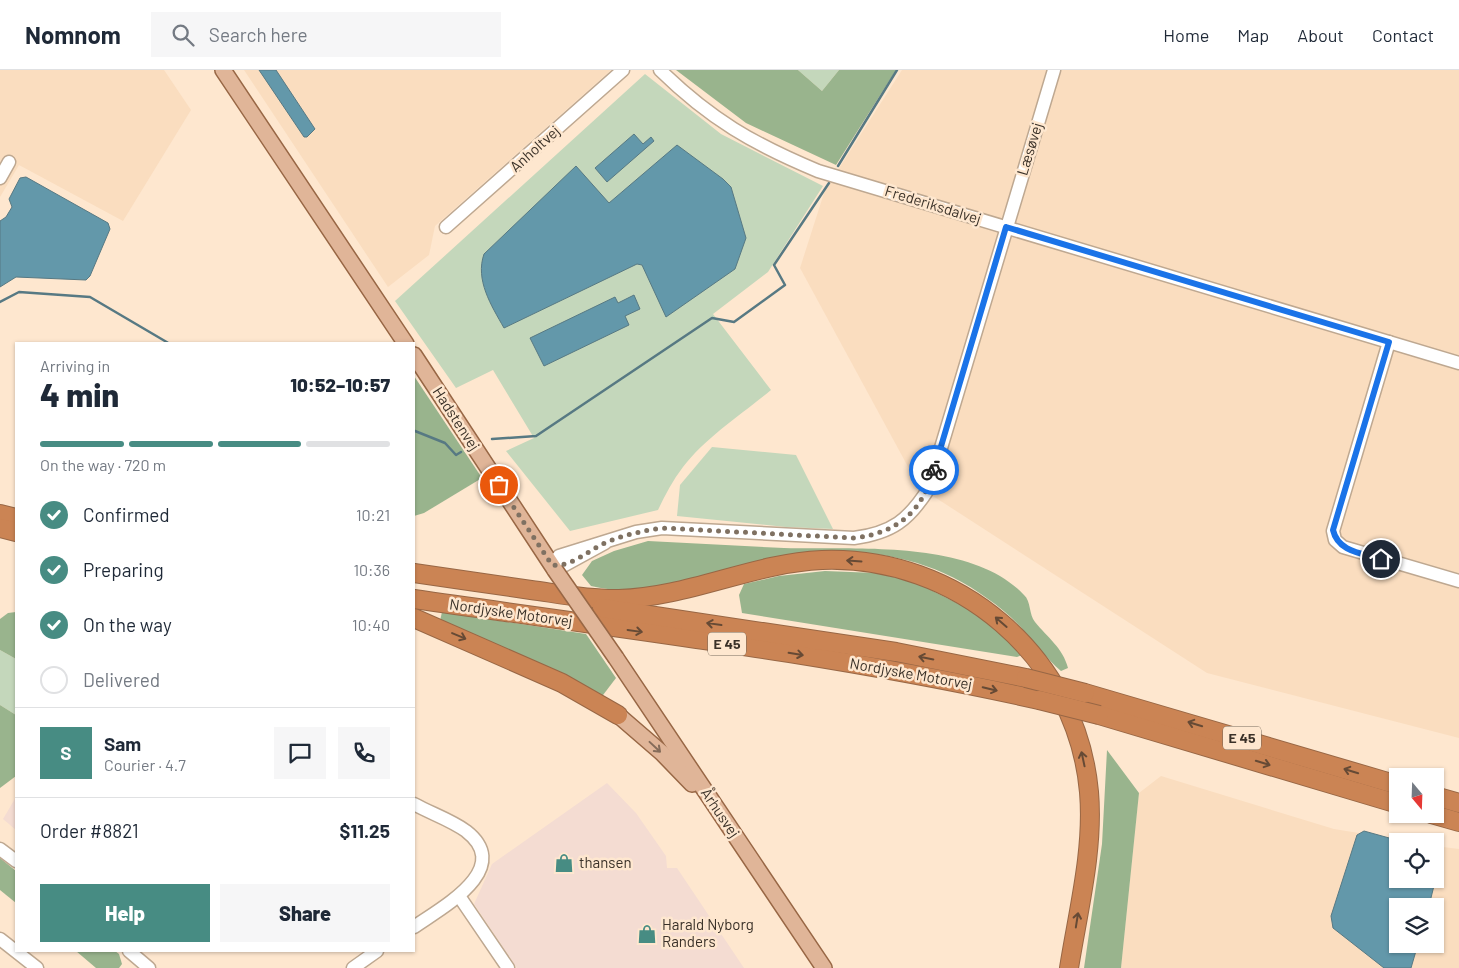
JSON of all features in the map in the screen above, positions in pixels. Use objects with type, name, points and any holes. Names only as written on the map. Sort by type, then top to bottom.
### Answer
[{"type":"highway","points":[[0,514],[15,518]]},
{"type":"highway","points":[[0,528],[15,532]]},
{"type":"highway","points":[[415,573],[569,595],[618,599],[689,590],[796,562],[840,560],[876,563],[914,572],[967,596],[1007,627],[1037,659],[1060,697],[1082,751],[1089,792],[1088,838],[1069,968]]},
{"type":"highway","name":"Nordjyske Motorvej","points":[[415,580],[818,639],[1026,678],[1085,693],[1389,782]]},
{"type":"highway","name":"Nordjyske Motorvej","points":[[415,599],[865,665],[1038,700],[1099,715],[1389,801]]},
{"type":"highway","points":[[415,618],[549,677],[580,692],[618,715]]},
{"type":"highway","points":[[1444,799],[1459,803]]},
{"type":"highway","points":[[1444,818],[1459,822]]},
{"type":"main road","points":[[224,70],[405,342]]},
{"type":"main road","name":"Hadstenvej","points":[[415,357],[553,567],[616,658]]},
{"type":"main road","name":"Århusvej","points":[[616,658],[824,968]]},
{"type":"main road","points":[[618,715],[662,752],[721,814]]},
{"type":"street","name":"Anholtvej","points":[[446,227],[624,70]]},
{"type":"street","name":"Frederiksdalvej","points":[[660,70],[682,92],[724,124],[766,150],[818,171],[1459,363]]},
{"type":"street","name":"Læsøvej","points":[[553,567],[563,566],[605,543],[636,532],[662,528],[854,538],[875,536],[896,526],[914,511],[929,488],[1054,70]]},
{"type":"street","points":[[0,178],[9,162]]},
{"type":"street","points":[[1389,342],[1333,530],[1335,540],[1343,548],[1459,581]]},
{"type":"street","points":[[415,805],[465,831],[475,840],[481,864],[472,884],[459,896],[415,926]]},
{"type":"street","points":[[0,849],[15,861]]},
{"type":"street","points":[[459,896],[508,968]]},
{"type":"street","points":[[0,939],[15,951]]},
{"type":"street","points":[[17,952],[37,968]]},
{"type":"street","points":[[130,952],[149,968]]},
{"type":"street","points":[[353,968],[376,952]]},
{"type":"shaded area","points":[[0,70],[164,70],[191,110],[123,221],[19,165],[0,197]]},
{"type":"shaded area","points":[[244,70],[611,70],[435,226],[429,255],[388,287]]},
{"type":"shaded area","points":[[902,70],[1459,70],[1459,738],[1207,673],[919,487],[800,268],[825,190]]},
{"type":"shaded area","points":[[1161,776],[1334,829],[1389,838],[1389,888],[1444,888],[1444,847],[1459,849],[1459,968],[1121,968],[1139,793]]},
{"type":"shaded area","points":[[607,783],[636,813],[666,856],[667,868],[677,868],[744,968],[517,968],[474,904],[492,864]]},
{"type":"shaded area","points":[[15,799],[15,829],[3,819]]},
{"type":"green space","points":[[676,70],[798,70],[822,91],[839,70],[896,70],[836,165],[746,123]]},
{"type":"green space","points":[[798,70],[839,70],[822,91]]},
{"type":"green space","points":[[645,74],[721,134],[823,186],[768,272],[713,314],[771,390],[713,436],[692,456],[676,477],[658,510],[570,531],[506,451],[534,438],[493,370],[456,388],[395,301]]},
{"type":"green space","points":[[415,378],[482,478],[424,513],[415,516]]},
{"type":"green space","points":[[712,447],[796,455],[833,529],[786,527],[677,516],[680,485]]},
{"type":"green space","points":[[648,541],[784,548],[911,551],[944,556],[974,564],[1002,577],[1024,595],[1028,601],[1033,619],[1059,649],[1068,668],[1061,671],[1017,623],[988,599],[959,581],[928,567],[897,558],[864,553],[798,554],[765,560],[680,583],[626,590],[591,586],[582,575],[592,561],[614,551]]},
{"type":"green space","points":[[825,571],[876,573],[915,582],[981,615],[1022,655],[1017,657],[742,613],[739,595],[744,584],[779,576]]},
{"type":"green space","points":[[15,612],[15,658],[0,650],[0,619],[8,613]]},
{"type":"green space","points":[[442,612],[586,634],[616,678],[600,699],[440,621]]},
{"type":"green space","points":[[0,650],[15,658],[15,714],[0,705]]},
{"type":"green space","points":[[0,705],[15,714],[15,777],[0,788]]},
{"type":"green space","points":[[1107,750],[1139,793],[1121,968],[1084,968],[1102,844]]},
{"type":"green space","points":[[0,858],[15,870],[15,902],[0,890]]},
{"type":"green space","points":[[77,952],[116,952],[119,954],[122,964],[119,968],[96,968]]},
{"type":"water","points":[[259,70],[276,70],[315,129],[307,137],[304,137]]},
{"type":"water","points":[[634,134],[643,144],[651,137],[654,141],[607,182],[595,168]]},
{"type":"water","points":[[677,145],[731,187],[746,238],[735,269],[666,317],[642,265],[637,264],[504,328],[483,283],[482,264],[484,254],[576,166],[609,203]]},
{"type":"water","points":[[26,177],[108,223],[110,229],[90,276],[86,280],[16,277],[0,287],[0,221],[6,217],[12,207],[9,199],[20,178]]},
{"type":"water","points":[[634,295],[640,309],[625,316],[629,325],[544,366],[530,338],[615,297],[618,303]]},
{"type":"water","points":[[1364,831],[1389,838],[1389,888],[1433,888],[1431,898],[1389,898],[1389,953],[1415,953],[1411,968],[1384,968],[1333,928],[1331,916],[1357,835]]},
{"type":"waterway","points":[[838,166],[897,70]]},
{"type":"waterway","points":[[492,439],[536,436],[712,318],[734,322],[785,285],[774,265],[829,183]]},
{"type":"waterway","points":[[0,302],[19,292],[90,297],[167,342]]},
{"type":"waterway","points":[[415,431],[445,443],[456,455],[461,452]]},
{"type":"way so far","points":[[499,485],[552,565],[563,566],[605,543],[636,532],[662,528],[854,538],[875,536],[896,526],[914,511],[929,488],[934,470]]},
{"type":"place","name":"thansen","points":[[564,863]]},
{"type":"place","name":"Harald Nyborg Randers","points":[[647,934]]},
{"type":"route","points":[[934,470],[1006,227],[1389,342],[1333,530],[1335,540],[1343,548],[1381,559]]}]
